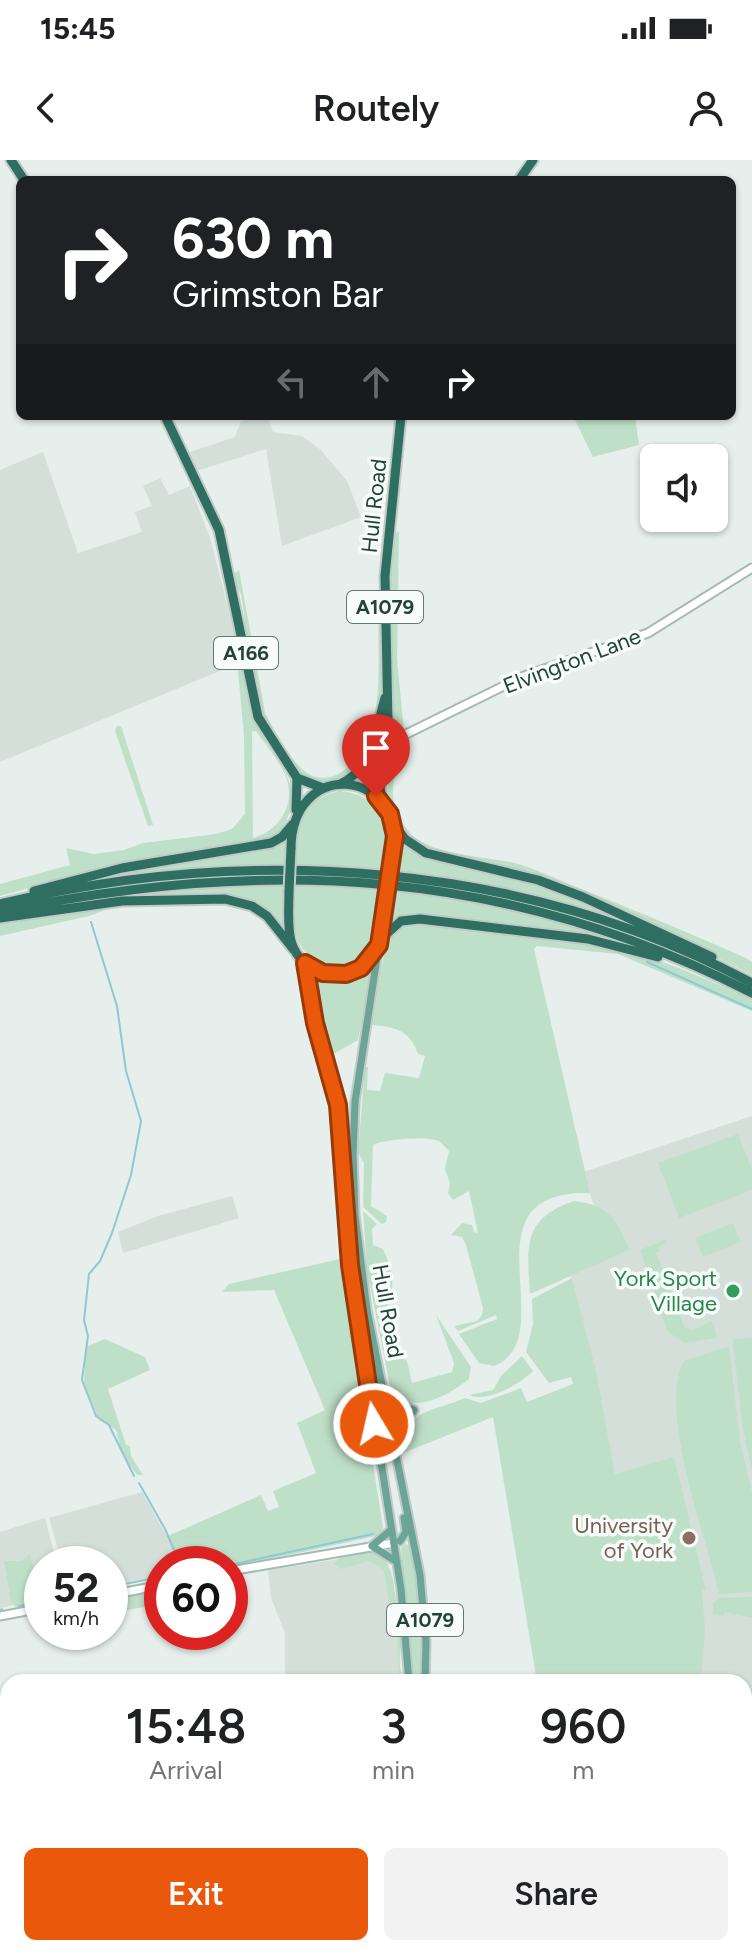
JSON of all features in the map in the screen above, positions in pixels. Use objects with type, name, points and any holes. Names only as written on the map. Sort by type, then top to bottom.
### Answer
[{"type":"highway","name":"A166","points":[[167,420],[219,530],[256,713],[297,778]]},
{"type":"highway","name":"Hull Road","points":[[382,801],[380,786],[386,744],[385,576],[401,420]]},
{"type":"highway","name":"Hull Road","points":[[353,777],[370,755],[386,696]]},
{"type":"highway","points":[[13,901],[32,891],[122,868],[271,843],[282,837],[305,800],[323,788],[353,777]]},
{"type":"highway","points":[[294,950],[289,931],[289,891],[297,778],[323,788]]},
{"type":"highway","points":[[337,785],[362,788],[382,801],[405,839],[426,853],[501,869],[583,897],[721,962],[741,977]]},
{"type":"highway","points":[[380,942],[393,854],[393,823]]},
{"type":"highway","points":[[0,904],[129,879],[210,871],[319,870],[404,877],[489,892],[576,913],[651,939],[752,983]]},
{"type":"highway","points":[[0,912],[99,892],[186,882],[258,878],[350,881],[446,893],[520,908],[614,934],[680,959],[752,993]]},
{"type":"highway","points":[[0,918],[122,901],[225,899],[252,906],[267,916],[305,963],[323,973],[346,974],[361,968],[401,921],[420,919],[588,939],[680,959]]},
{"type":"main road","name":"Elvington Lane","points":[[353,777],[367,768],[386,744],[524,676],[648,633],[752,568]]},
{"type":"main road","name":"Hull Road","points":[[380,942],[359,1070],[353,1155],[360,1261],[386,1416],[399,1470],[403,1542],[425,1618],[425,1674]]},
{"type":"main road","name":"Hull Road","points":[[305,963],[315,1023],[338,1105],[350,1265],[391,1530],[403,1542]]},
{"type":"main road","points":[[384,1391],[397,1404],[414,1410],[393,1437]]},
{"type":"main road","points":[[372,1413],[376,1417],[386,1416],[384,1481]]},
{"type":"main road","points":[[372,1546],[397,1562],[406,1532],[399,1470]]},
{"type":"main road","points":[[372,1546],[391,1530],[400,1536],[406,1532]]},
{"type":"main road","points":[[248,1568],[403,1542]]},
{"type":"main road","name":"A1079","points":[[397,1562],[406,1623],[409,1674]]},
{"type":"main road","points":[[0,1616],[24,1611]]},
{"type":"shaded area","points":[[268,420],[273,432],[302,436],[321,450],[347,481],[361,517],[282,546],[266,449],[196,471],[187,453],[235,437],[241,421]]},
{"type":"shaded area","points":[[43,452],[78,553],[142,532],[135,512],[152,506],[143,486],[160,478],[169,495],[190,486],[210,538],[234,630],[239,663],[0,762],[0,470]]},
{"type":"shaded area","name":"University of York","points":[[752,1116],[752,1674],[651,1674],[597,1374],[570,1274],[620,1253],[593,1203],[583,1172]]},
{"type":"shaded area","points":[[232,1196],[239,1218],[123,1253],[118,1232],[158,1216]]},
{"type":"shaded area","points":[[142,1492],[172,1546],[144,1546],[144,1578],[128,1582],[128,1546],[57,1546],[49,1518]]},
{"type":"shaded area","points":[[45,1518],[52,1546],[24,1546],[24,1603],[0,1608],[0,1532]]},
{"type":"shaded area","points":[[373,1554],[391,1571],[401,1637],[399,1674],[285,1674],[285,1633],[271,1598],[268,1570]]},
{"type":"green space","points":[[575,420],[636,420],[639,445],[593,457]]},
{"type":"green space","points":[[399,531],[397,659],[404,731],[396,732],[392,726],[388,599],[393,535]]},
{"type":"green space","points":[[239,570],[265,712],[296,762],[307,773],[319,778],[331,777],[351,764],[371,732],[378,692],[378,603],[380,710],[374,738],[364,761],[347,777],[324,784],[307,778],[282,752],[266,726],[254,694],[244,610],[241,594],[235,586],[235,573]]},
{"type":"green space","points":[[235,639],[254,717],[286,775],[291,789],[292,804],[287,820],[274,838],[103,868],[0,896],[0,884],[70,865],[66,848],[94,854],[232,829],[245,814],[244,736]],"holes":[[[252,731],[256,731],[281,767],[287,780],[289,799],[277,824],[253,838]]]},
{"type":"green space","points":[[117,726],[121,726],[153,825],[148,826],[115,731]]},
{"type":"green space","points":[[409,739],[395,775],[393,798],[402,822],[420,841],[460,854],[515,863],[543,873],[746,958],[752,962],[752,975],[643,921],[558,884],[511,869],[425,849],[406,835],[387,794],[395,745]]},
{"type":"green space","points":[[340,791],[369,800],[378,808],[388,842],[386,871],[296,866],[299,829],[308,809],[316,801]]},
{"type":"green space","points":[[400,838],[423,855],[533,881],[644,927],[643,930],[396,873]]},
{"type":"green space","points":[[286,839],[285,866],[198,868],[77,884],[108,874]]},
{"type":"green space","points":[[285,882],[285,928],[246,900],[90,901],[87,898],[163,887]]},
{"type":"green space","points":[[296,882],[383,887],[378,929],[365,953],[345,965],[333,966],[322,964],[303,949],[295,930]]},
{"type":"green space","points":[[394,889],[523,912],[636,947],[428,916],[401,915],[387,925],[389,901]]},
{"type":"green space","points":[[116,906],[89,916],[0,936],[0,922]]},
{"type":"green space","points":[[412,923],[437,926],[449,923],[614,948],[666,963],[752,999],[752,1011],[618,954],[537,946],[534,949],[590,1193],[551,1198],[530,1214],[521,1239],[521,1327],[513,1350],[494,1366],[479,1363],[459,1334],[497,1319],[496,1315],[458,1331],[454,1326],[477,1321],[483,1308],[466,1245],[462,1237],[451,1235],[462,1223],[472,1225],[474,1232],[478,1233],[469,1191],[453,1200],[448,1193],[450,1183],[445,1169],[449,1151],[439,1141],[425,1139],[395,1140],[373,1145],[371,1206],[387,1216],[386,1222],[382,1224],[363,1207],[364,1163],[358,1153],[365,1067],[368,1067],[367,1090],[380,1091],[385,1073],[419,1078],[425,1056],[418,1054],[411,1040],[401,1031],[372,1025],[386,949],[398,926]]},
{"type":"green space","points":[[371,962],[369,989],[358,1040],[328,1057],[317,1017],[311,971],[334,977]]},
{"type":"green space","points":[[351,1122],[356,1230],[384,1408],[381,1412],[376,1411],[354,1277],[345,1162],[349,1160],[348,1124]]},
{"type":"green space","points":[[738,1134],[752,1169],[752,1190],[679,1218],[658,1163]]},
{"type":"green space","points":[[574,1201],[595,1206],[610,1216],[629,1250],[530,1294],[528,1262],[531,1236],[545,1216]]},
{"type":"green space","points":[[363,1211],[377,1224],[372,1229],[373,1245],[383,1249],[389,1265],[392,1288],[384,1312],[396,1352],[407,1361],[412,1383],[452,1372],[454,1363],[436,1315],[471,1367],[469,1379],[432,1400],[411,1403],[392,1396],[367,1270]]},
{"type":"green space","points":[[733,1223],[741,1242],[703,1257],[695,1238]]},
{"type":"green space","points":[[666,1239],[667,1243],[658,1247],[660,1251],[656,1253],[685,1328],[689,1327],[691,1331],[711,1321],[717,1335],[715,1338],[684,1343],[667,1331],[640,1250]]},
{"type":"green space","points":[[340,1259],[383,1527],[380,1535],[248,1564],[248,1546],[173,1546],[168,1536],[261,1495],[268,1511],[279,1507],[273,1491],[316,1473],[297,1423],[325,1410],[274,1290],[222,1292],[229,1284]]},
{"type":"green space","points":[[572,1278],[597,1374],[615,1474],[674,1457],[706,1590],[702,1591],[705,1629],[702,1674],[536,1674],[493,1417],[403,1453],[406,1429],[412,1421],[430,1410],[465,1398],[481,1403],[521,1388],[527,1402],[573,1384],[571,1377],[549,1383],[526,1352],[533,1324],[532,1299]]},
{"type":"green space","points":[[752,1338],[752,1472],[743,1429],[733,1345],[734,1339]]},
{"type":"green space","points":[[105,1339],[145,1357],[150,1370],[108,1389],[126,1445],[130,1446],[131,1456],[143,1475],[137,1475],[122,1454],[116,1430],[99,1420],[84,1385],[86,1347]]},
{"type":"green space","points":[[729,1346],[740,1441],[752,1493],[752,1592],[719,1594],[680,1442],[677,1383],[684,1361]]},
{"type":"green space","points":[[522,1356],[533,1371],[527,1376],[493,1395],[469,1395],[493,1390],[501,1376]]},
{"type":"green space","points":[[406,1544],[411,1547],[419,1597],[421,1674],[410,1674],[401,1548]]},
{"type":"green space","points":[[372,1552],[386,1559],[393,1580],[401,1637],[401,1674],[399,1674],[397,1631],[393,1631],[384,1570],[369,1561],[341,1569],[334,1564],[339,1558]]},
{"type":"green space","points":[[24,1559],[24,1606],[15,1607],[11,1601],[4,1561]]},
{"type":"green space","points":[[144,1593],[144,1607],[128,1610],[128,1596]]},
{"type":"green space","points":[[752,1597],[752,1618],[725,1612],[724,1616],[713,1614],[713,1603],[719,1598]]},
{"type":"waterway","points":[[91,922],[117,1006],[126,1071],[141,1121],[131,1175],[112,1233],[100,1261],[89,1274],[84,1320],[88,1336],[82,1380],[96,1416],[109,1425],[134,1476]]},
{"type":"waterway","points":[[647,962],[752,1009]]},
{"type":"waterway","points":[[139,1483],[172,1546]]},
{"type":"waterway","points":[[248,1561],[373,1534]]},
{"type":"waterway","points":[[128,1583],[144,1580]]},
{"type":"waterway","points":[[19,1606],[24,1605]]},
{"type":"place","name":"York Sport Village","points":[[733,1291]]},
{"type":"place","name":"University of York","points":[[689,1538]]},
{"type":"route","points":[[374,1424],[350,1265],[338,1105],[315,1023],[305,963],[323,973],[346,974],[361,968],[379,945],[395,836],[390,814],[376,796]]}]
